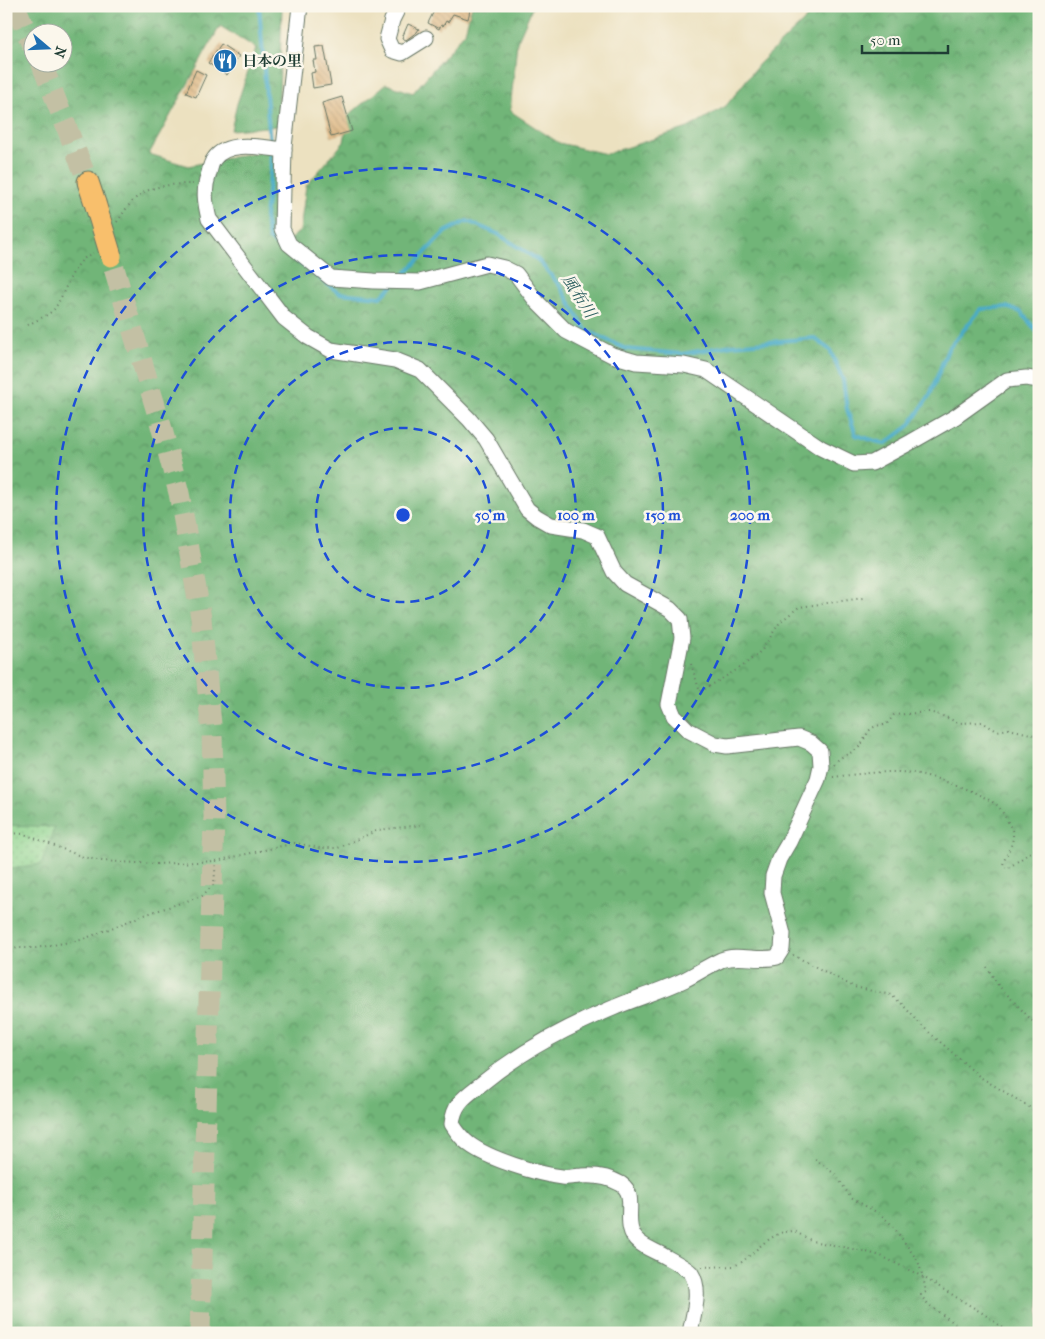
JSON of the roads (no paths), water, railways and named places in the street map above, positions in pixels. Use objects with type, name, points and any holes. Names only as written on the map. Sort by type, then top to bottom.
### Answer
[{"type":"highway","points":[[88,182],[113,262]]},
{"type":"street","points":[[300,6],[284,150],[282,229],[290,244],[331,278],[374,282],[420,282],[487,264],[504,268],[516,274],[537,302],[566,331],[612,355],[636,362],[684,365],[706,370],[821,448],[854,464],[872,463],[955,417],[1007,380],[1026,378],[1039,380]]},
{"type":"street","points":[[399,6],[392,20],[387,39],[392,50],[402,53],[426,38]]},
{"type":"street","points":[[284,150],[251,147],[231,148],[221,151],[213,160],[205,184],[204,199],[209,219],[284,318],[308,337],[331,350],[395,360],[420,370],[469,419],[486,439],[527,508],[537,518],[552,525],[584,530],[597,536],[614,572],[625,584],[670,609],[680,619],[682,638],[669,704],[674,716],[688,730],[715,744],[727,746],[799,738],[812,743],[820,751],[821,766],[818,779],[779,859],[773,876],[772,893],[783,934],[782,949],[777,957],[768,959],[738,957],[722,960],[684,980],[591,1018],[534,1047],[508,1063],[460,1100],[453,1114],[452,1124],[461,1138],[487,1154],[545,1174],[564,1178],[594,1176],[612,1180],[624,1186],[629,1195],[629,1229],[637,1241],[646,1248],[691,1272],[696,1283],[696,1296],[690,1333]]},
{"type":"waterway","name":"風布川","points":[[259,6],[270,144]]},
{"type":"waterway","name":"風布川","points":[[270,153],[271,166],[265,217],[269,239],[339,293],[381,297],[392,286]]},
{"type":"waterway","name":"風布川","points":[[401,278],[445,232],[467,221],[498,234],[538,260],[560,286],[586,330],[626,349],[682,354],[732,345],[814,338],[830,350],[843,380],[847,409],[856,435],[885,444],[909,426],[930,395],[948,349],[981,309],[1006,307],[1021,312],[1039,334]]},
{"type":"tunnel","points":[[15,6],[22,22]]},
{"type":"tunnel","points":[[45,72],[88,182]]},
{"type":"tunnel","points":[[114,268],[179,493],[201,618],[212,735],[214,817],[200,1333]]},
{"type":"place","name":"日本の里","points":[[225,61]]}]
